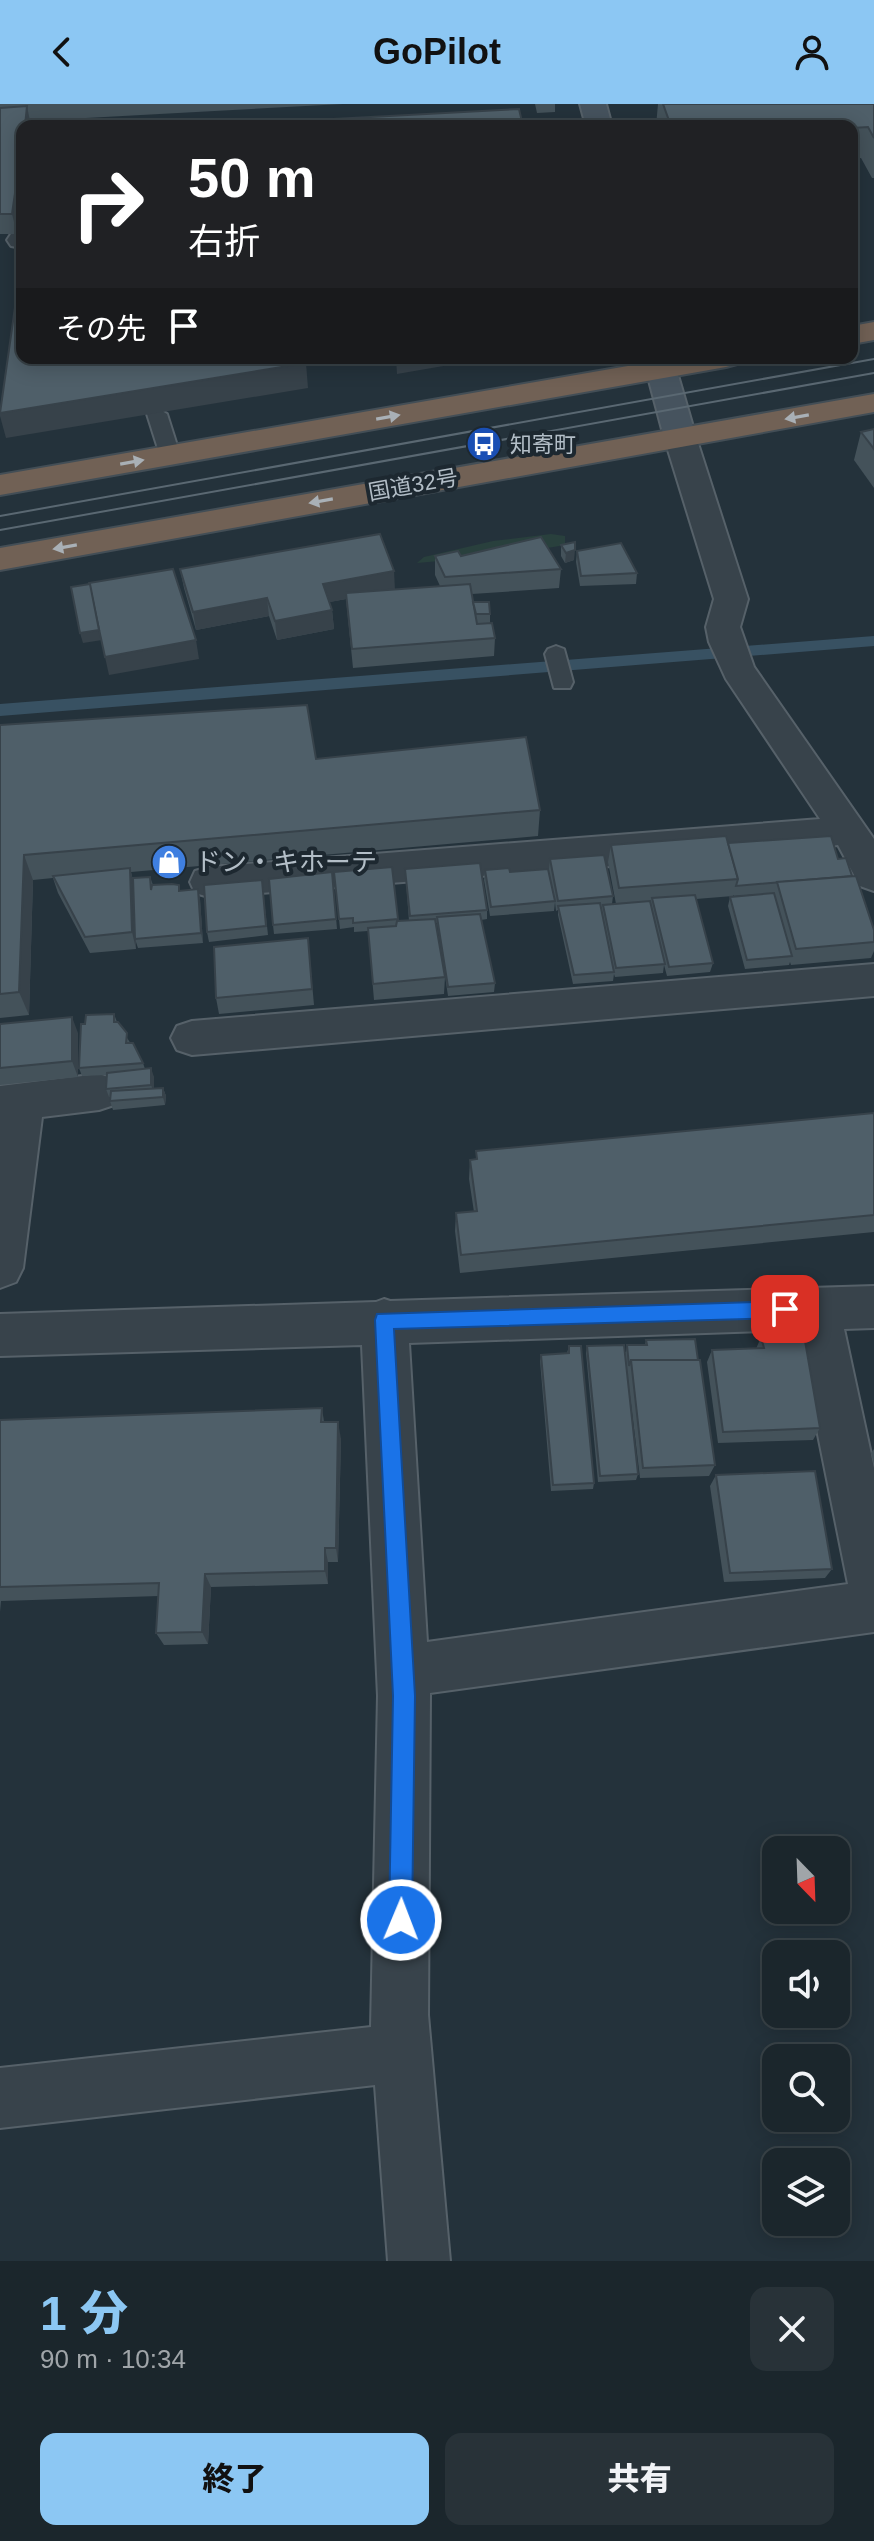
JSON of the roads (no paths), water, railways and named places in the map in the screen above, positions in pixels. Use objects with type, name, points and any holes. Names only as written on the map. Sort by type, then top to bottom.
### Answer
[{"type":"highway","points":[[0,485],[660,364]]},
{"type":"highway","name":"国道32号","points":[[0,559],[874,403]]},
{"type":"street","points":[[660,364],[731,599],[723,627],[732,656],[874,876]]},
{"type":"street","points":[[209,882],[766,840],[847,830]]},
{"type":"street","points":[[192,1038],[874,980]]},
{"type":"street","points":[[0,1268],[11,1103],[99,1092]]},
{"type":"street","points":[[0,1335],[384,1320],[874,1307]]},
{"type":"street","points":[[816,1308],[874,1585]]},
{"type":"street","points":[[384,1320],[403,1671],[399,2015],[419,2261]]},
{"type":"street","points":[[403,1671],[874,1606]]},
{"type":"street","points":[[0,2098],[402,2053]]},
{"type":"lane","points":[[157,414],[170,455]]},
{"type":"lane","points":[[556,654],[562,682]]},
{"type":"waterway","points":[[0,710],[874,641]]},
{"type":"tram line","points":[[858,362],[874,359]]},
{"type":"tram line","points":[[0,516],[846,364]]},
{"type":"tram line","points":[[0,530],[874,373]]},
{"type":"place","name":"知寄町","points":[[484,444]]},
{"type":"place","name":"ドン・キホーテ","points":[[169,862]]}]
